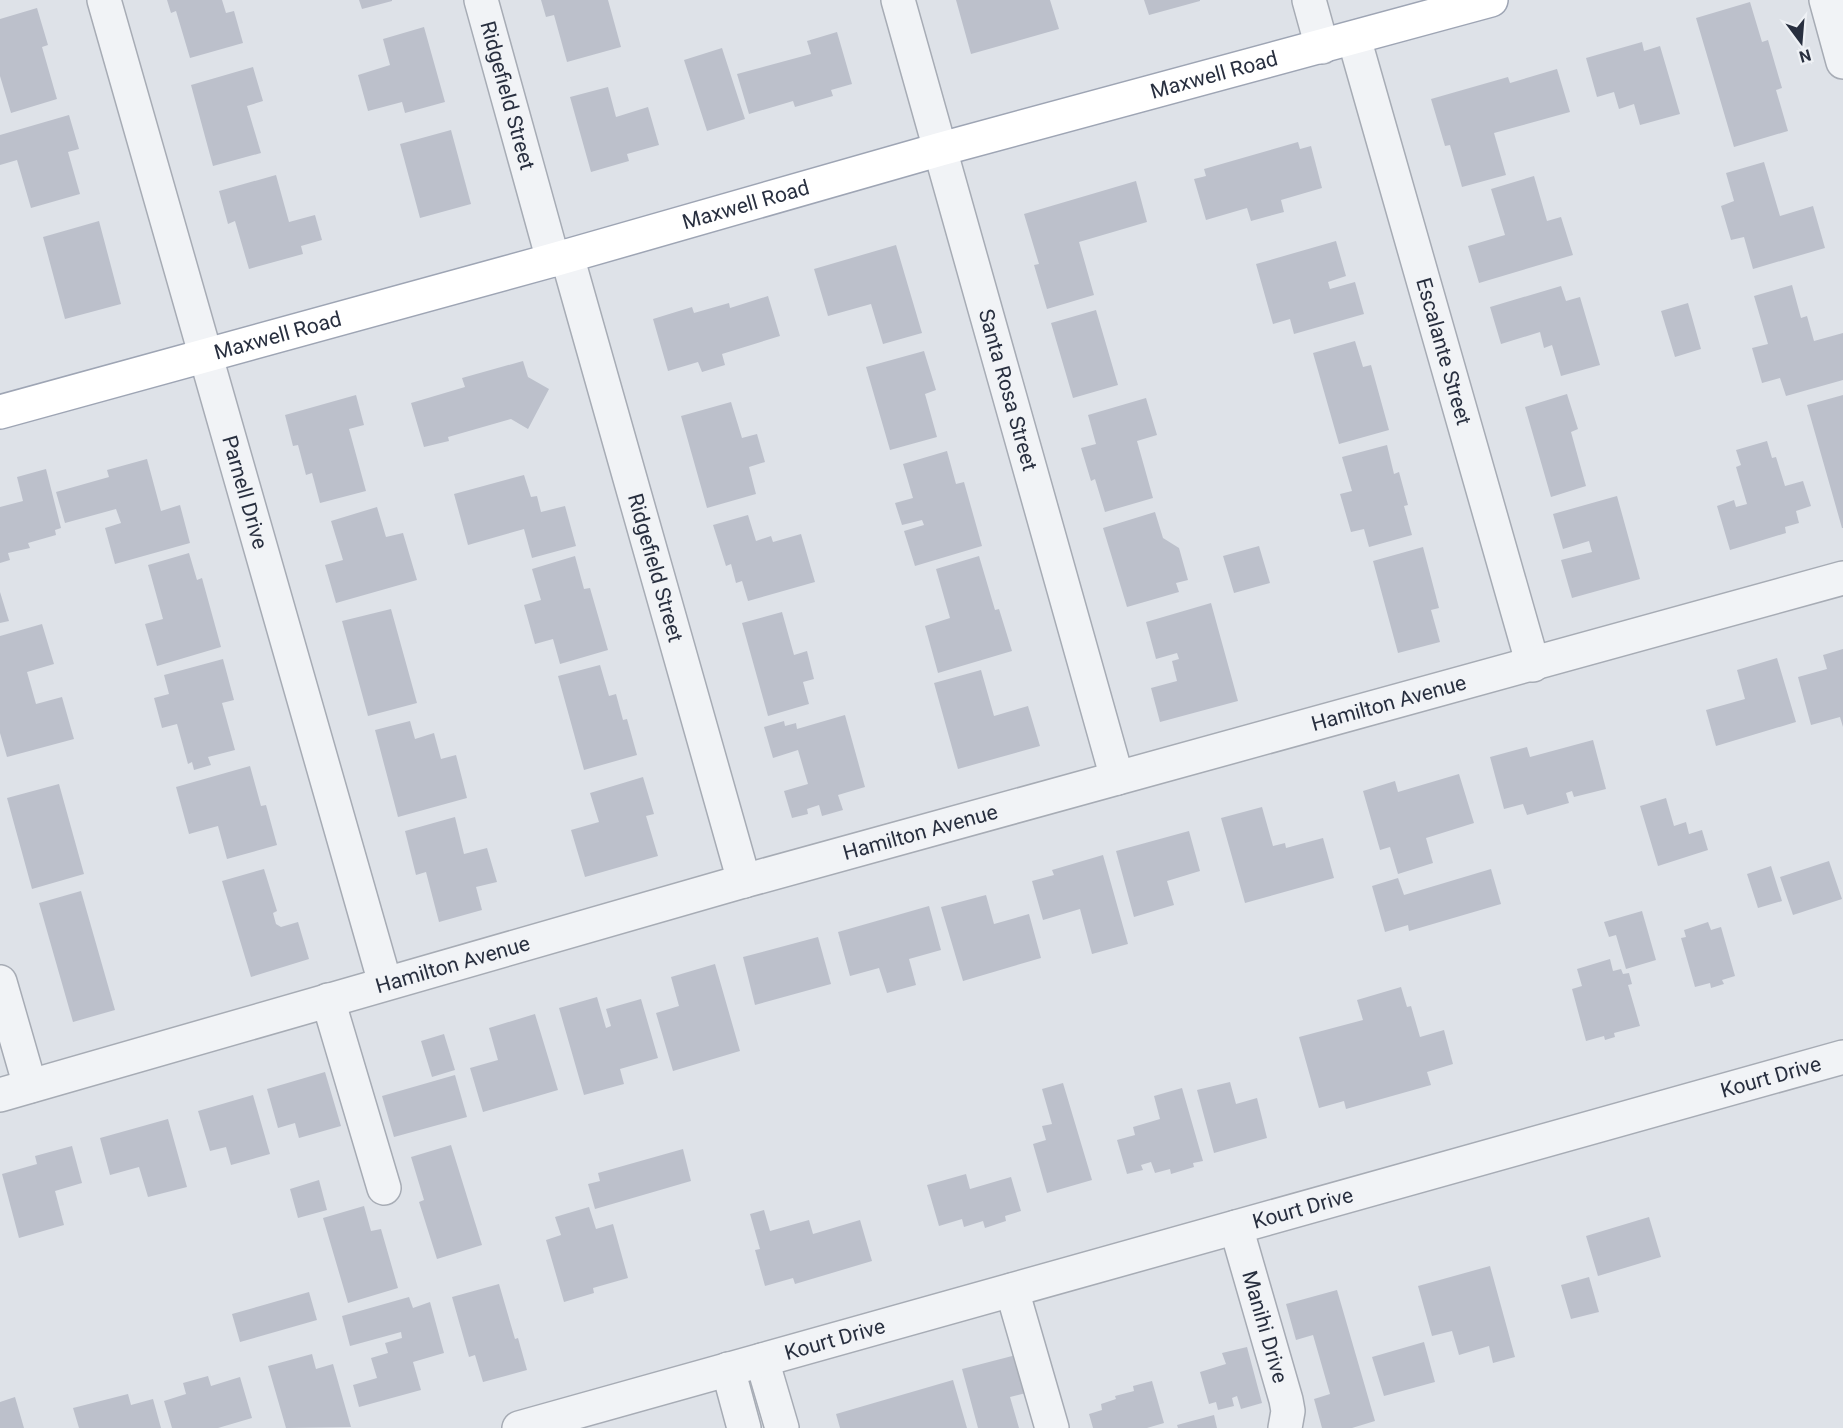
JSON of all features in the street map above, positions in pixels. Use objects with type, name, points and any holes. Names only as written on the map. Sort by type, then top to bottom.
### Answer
[{"type":"main road","name":"Maxwell Road","points":[[0,412],[560,258],[941,149],[1491,0]]},
{"type":"street","name":"Parnell Drive","points":[[104,0],[385,983]]},
{"type":"street","name":"Ridgefield Street","points":[[481,0],[560,258],[744,881]]},
{"type":"street","name":"Santa Rosa Street","points":[[898,0],[1117,778]]},
{"type":"street","points":[[1309,0],[1322,47]]},
{"type":"street","points":[[1826,0],[1843,62]]},
{"type":"street","name":"Escalante Street","points":[[1354,38],[1533,665]]},
{"type":"street","name":"Hamilton Avenue","points":[[15,1090],[744,881],[1843,578]]},
{"type":"street","points":[[0,982],[15,1090]]},
{"type":"street","points":[[328,1000],[384,1188]]},
{"type":"street","name":"Kourt Drive","points":[[519,1428],[1843,1056]]},
{"type":"street","name":"Manihi Drive","points":[[1236,1227],[1286,1400],[1288,1411],[1285,1428]]},
{"type":"street","points":[[1012,1290],[1052,1428]]},
{"type":"street","name":"Kourt Drive","points":[[762,1360],[782,1428]]},
{"type":"street","points":[[728,1369],[744,1428]]},
{"type":"building","points":[[167,0],[222,0],[226,13],[234,11],[243,43],[190,58],[176,11],[171,13]]},
{"type":"building","points":[[359,0],[392,0],[392,1],[362,9]]},
{"type":"building","points":[[541,0],[608,0],[621,47],[567,62],[554,15],[546,17]]},
{"type":"building","points":[[956,0],[1050,0],[1059,29],[971,54]]},
{"type":"building","points":[[1144,0],[1200,0],[1200,1],[1149,15]]},
{"type":"building","points":[[1750,2],[1762,42],[1768,40],[1782,88],[1776,90],[1788,131],[1734,147],[1696,18]]},
{"type":"building","points":[[37,8],[48,45],[42,47],[57,99],[11,113],[0,76],[0,19]]},
{"type":"building","points":[[424,27],[445,102],[405,113],[402,102],[368,111],[358,75],[390,65],[383,39]]},
{"type":"building","points":[[837,32],[852,84],[831,90],[833,96],[795,107],[793,101],[749,114],[737,74],[811,54],[807,41]]},
{"type":"building","points":[[1642,42],[1644,51],[1660,46],[1680,114],[1640,125],[1634,104],[1619,109],[1614,92],[1597,97],[1586,58]]},
{"type":"building","points":[[722,48],[745,119],[707,131],[684,60]]},
{"type":"building","points":[[253,67],[263,101],[247,106],[261,153],[213,166],[191,85]]},
{"type":"building","points":[[1557,69],[1570,112],[1494,133],[1506,175],[1462,187],[1450,145],[1445,146],[1431,99],[1508,77],[1510,83]]},
{"type":"building","points":[[608,87],[616,117],[648,107],[659,145],[627,154],[629,161],[591,172],[570,97]]},
{"type":"building","points":[[69,115],[79,149],[68,152],[80,194],[31,208],[17,160],[0,165],[0,135]]},
{"type":"building","points":[[451,130],[471,204],[420,218],[400,144]]},
{"type":"building","points":[[1298,142],[1300,149],[1311,146],[1322,188],[1281,200],[1284,212],[1251,221],[1247,208],[1206,220],[1194,179],[1206,176],[1204,169]]},
{"type":"building","points":[[1764,162],[1780,216],[1813,206],[1825,248],[1753,269],[1744,237],[1731,240],[1721,206],[1734,201],[1726,173]]},
{"type":"building","points":[[276,175],[289,222],[315,215],[322,240],[301,246],[303,254],[249,269],[235,221],[228,224],[219,191]]},
{"type":"building","points":[[1534,176],[1547,221],[1561,217],[1573,255],[1479,283],[1468,246],[1505,235],[1491,189]]},
{"type":"building","points":[[1136,181],[1147,222],[1079,242],[1094,295],[1047,309],[1034,265],[1039,264],[1024,214]]},
{"type":"building","points":[[99,221],[121,304],[65,319],[43,237]]},
{"type":"building","points":[[1336,241],[1346,276],[1328,282],[1330,289],[1355,282],[1364,314],[1294,334],[1290,319],[1273,324],[1256,264]]},
{"type":"building","points":[[896,245],[922,333],[883,344],[871,304],[828,316],[814,269]]},
{"type":"building","points":[[1792,285],[1801,318],[1807,316],[1814,341],[1843,333],[1843,380],[1786,396],[1780,378],[1762,383],[1752,348],[1768,344],[1754,296]]},
{"type":"building","points":[[1561,286],[1566,301],[1580,297],[1600,365],[1561,376],[1552,345],[1544,348],[1540,332],[1501,344],[1490,307]]},
{"type":"building","points":[[768,296],[780,336],[722,354],[725,365],[702,372],[698,362],[668,371],[653,319],[692,307],[694,313],[729,303],[730,308]]},
{"type":"building","points":[[1688,303],[1701,349],[1675,357],[1661,311]]},
{"type":"building","points":[[1096,310],[1118,385],[1073,398],[1051,323]]},
{"type":"building","points":[[1355,341],[1363,367],[1371,365],[1389,430],[1339,444],[1313,353]]},
{"type":"building","points":[[924,351],[936,390],[925,394],[937,437],[890,450],[866,367]]},
{"type":"building","points":[[523,361],[528,377],[549,389],[528,429],[511,419],[448,437],[449,441],[424,447],[411,403],[465,387],[462,378]]},
{"type":"building","points":[[1567,394],[1578,429],[1571,432],[1586,486],[1551,497],[1525,407]]},
{"type":"building","points":[[356,395],[364,425],[349,429],[366,491],[320,503],[312,473],[306,475],[298,445],[293,446],[285,415]]},
{"type":"building","points":[[1843,395],[1843,528],[1842,528],[1807,405]]},
{"type":"building","points":[[1146,398],[1157,435],[1137,441],[1153,498],[1105,512],[1095,479],[1091,481],[1081,448],[1096,444],[1088,415]]},
{"type":"building","points":[[731,402],[742,438],[757,434],[765,462],[749,467],[756,494],[707,508],[681,416]]},
{"type":"building","points":[[1767,441],[1772,458],[1776,457],[1785,486],[1803,481],[1811,506],[1796,511],[1799,523],[1785,527],[1786,533],[1730,550],[1717,506],[1734,500],[1736,507],[1747,504],[1736,467],[1741,465],[1736,450]]},
{"type":"building","points":[[1387,445],[1394,474],[1399,472],[1408,505],[1404,506],[1412,535],[1369,547],[1364,529],[1351,532],[1340,494],[1352,491],[1342,457]]},
{"type":"building","points":[[947,451],[956,484],[964,482],[982,546],[915,566],[904,531],[924,525],[922,520],[902,525],[895,503],[913,498],[903,464]]},
{"type":"building","points":[[147,459],[161,511],[180,505],[190,543],[115,564],[105,528],[121,523],[116,509],[65,523],[56,492],[109,477],[107,470]]},
{"type":"building","points":[[46,469],[61,528],[55,530],[56,535],[28,543],[30,548],[8,553],[10,560],[0,563],[0,507],[23,501],[17,477]]},
{"type":"building","points":[[524,475],[531,497],[537,496],[541,512],[565,506],[576,546],[532,558],[524,529],[468,545],[454,494]]},
{"type":"building","points":[[1617,496],[1640,579],[1572,598],[1561,560],[1592,552],[1589,541],[1563,549],[1553,514]]},
{"type":"building","points":[[377,507],[386,537],[403,533],[417,580],[336,603],[325,565],[343,560],[331,521]]},
{"type":"building","points":[[1155,512],[1163,538],[1179,548],[1188,580],[1176,583],[1179,592],[1127,607],[1103,528]]},
{"type":"building","points":[[748,515],[756,541],[771,536],[773,542],[801,534],[815,582],[748,601],[742,581],[736,583],[731,564],[726,566],[713,525]]},
{"type":"building","points":[[1259,546],[1270,583],[1234,593],[1223,556]]},
{"type":"building","points":[[1423,547],[1439,608],[1431,610],[1440,642],[1398,653],[1373,561]]},
{"type":"building","points":[[189,553],[197,580],[202,578],[221,647],[157,666],[145,624],[163,619],[148,565]]},
{"type":"building","points":[[575,556],[584,589],[590,588],[608,650],[560,664],[553,639],[535,644],[524,605],[541,600],[532,569]]},
{"type":"building","points":[[979,556],[995,610],[999,609],[1012,651],[938,673],[925,626],[950,618],[936,569]]},
{"type":"building","points":[[0,592],[9,621],[0,623]]},
{"type":"building","points":[[1211,603],[1238,701],[1160,722],[1151,688],[1177,681],[1172,661],[1179,659],[1177,653],[1156,659],[1146,622]]},
{"type":"building","points":[[391,609],[417,703],[368,716],[342,621]]},
{"type":"building","points":[[782,612],[794,655],[807,651],[814,679],[803,682],[809,704],[768,716],[742,623]]},
{"type":"building","points":[[42,624],[54,664],[27,672],[36,704],[62,697],[74,739],[7,757],[0,733],[0,636]]},
{"type":"building","points":[[1843,649],[1843,727],[1840,717],[1811,725],[1798,677],[1827,669],[1823,655]]},
{"type":"building","points":[[1777,658],[1796,722],[1716,746],[1706,710],[1745,699],[1737,670]]},
{"type":"building","points":[[223,659],[234,700],[222,703],[235,750],[208,757],[211,765],[194,770],[192,762],[188,764],[177,724],[162,728],[154,698],[169,694],[164,675]]},
{"type":"building","points":[[600,665],[609,696],[616,694],[623,720],[627,719],[637,755],[584,770],[558,676]]},
{"type":"building","points":[[981,670],[994,716],[1028,706],[1040,746],[958,769],[934,683]]},
{"type":"building","points":[[845,715],[865,787],[838,795],[843,810],[822,816],[819,805],[807,809],[808,814],[792,818],[784,791],[808,784],[798,750],[773,758],[764,727],[784,721],[785,726],[796,723],[797,729]]},
{"type":"building","points":[[410,721],[415,739],[434,733],[441,759],[456,755],[467,798],[398,817],[375,730]]},
{"type":"building","points":[[1593,740],[1606,789],[1574,797],[1572,791],[1566,793],[1569,803],[1527,815],[1523,804],[1504,809],[1490,757],[1527,747],[1530,757]]},
{"type":"building","points":[[250,766],[261,806],[266,805],[277,845],[227,859],[218,826],[189,834],[176,787]]},
{"type":"building","points":[[1459,774],[1474,823],[1426,838],[1433,863],[1398,874],[1390,847],[1380,850],[1363,791],[1395,781],[1398,792]]},
{"type":"building","points":[[643,777],[654,814],[646,816],[658,856],[585,877],[571,830],[599,822],[590,793]]},
{"type":"building","points":[[59,784],[84,874],[32,889],[7,798]]},
{"type":"building","points":[[1666,798],[1674,826],[1686,822],[1689,834],[1702,830],[1708,850],[1658,866],[1640,806]]},
{"type":"building","points":[[1262,807],[1273,846],[1285,843],[1286,848],[1323,838],[1334,878],[1245,903],[1221,818]]},
{"type":"building","points":[[455,817],[464,854],[487,848],[497,882],[476,887],[482,910],[439,922],[426,872],[416,875],[405,831]]},
{"type":"building","points":[[1189,831],[1200,871],[1167,881],[1174,905],[1134,917],[1116,851]]},
{"type":"building","points":[[1103,855],[1128,944],[1092,954],[1080,909],[1043,920],[1032,881],[1054,875],[1052,870]]},
{"type":"building","points":[[1829,861],[1842,899],[1793,915],[1780,877]]},
{"type":"building","points":[[1771,866],[1782,901],[1758,908],[1747,874]]},
{"type":"building","points":[[264,869],[277,911],[273,913],[276,924],[281,927],[298,922],[309,959],[251,977],[222,881]]},
{"type":"building","points":[[1491,869],[1501,904],[1409,931],[1408,925],[1385,932],[1372,886],[1398,878],[1404,895]]},
{"type":"building","points":[[81,891],[115,1010],[73,1022],[39,903]]},
{"type":"building","points":[[986,895],[994,924],[1029,914],[1041,958],[963,981],[941,907]]},
{"type":"building","points":[[929,906],[941,950],[909,959],[916,985],[887,993],[879,968],[850,976],[838,932]]},
{"type":"building","points":[[1642,911],[1656,960],[1626,969],[1616,935],[1609,937],[1604,922]]},
{"type":"building","points":[[1708,922],[1711,930],[1721,927],[1735,976],[1722,980],[1724,984],[1711,988],[1710,983],[1695,987],[1681,938],[1686,937],[1684,930]]},
{"type":"building","points":[[818,937],[831,984],[755,1005],[743,957]]},
{"type":"building","points":[[1610,959],[1613,971],[1621,969],[1623,974],[1629,973],[1632,984],[1628,985],[1640,1026],[1614,1033],[1615,1037],[1605,1040],[1604,1036],[1586,1041],[1572,989],[1582,986],[1577,969]]},
{"type":"building","points":[[715,964],[740,1051],[673,1071],[656,1013],[679,1006],[671,977]]},
{"type":"building","points":[[1401,987],[1407,1007],[1411,1006],[1420,1037],[1444,1030],[1453,1064],[1427,1072],[1431,1085],[1346,1109],[1344,1101],[1319,1108],[1299,1037],[1363,1020],[1357,1000]]},
{"type":"building","points":[[597,997],[606,1028],[611,1026],[606,1009],[641,999],[658,1058],[620,1069],[624,1084],[584,1095],[559,1008]]},
{"type":"building","points":[[535,1014],[558,1090],[483,1112],[470,1068],[498,1060],[489,1028]]},
{"type":"building","points":[[444,1034],[455,1070],[432,1077],[421,1041]]},
{"type":"building","points":[[325,1072],[341,1126],[299,1138],[295,1123],[278,1128],[267,1089]]},
{"type":"building","points":[[455,1075],[467,1117],[394,1137],[382,1096]]},
{"type":"building","points":[[1230,1082],[1236,1104],[1257,1098],[1267,1138],[1214,1153],[1197,1090]]},
{"type":"building","points":[[1063,1083],[1092,1180],[1047,1193],[1033,1144],[1046,1140],[1042,1126],[1052,1124],[1042,1089]]},
{"type":"building","points":[[1182,1088],[1203,1161],[1193,1163],[1194,1167],[1171,1174],[1170,1169],[1155,1173],[1151,1162],[1141,1165],[1143,1170],[1127,1174],[1117,1140],[1135,1135],[1133,1127],[1160,1119],[1154,1096]]},
{"type":"building","points":[[253,1095],[270,1154],[231,1165],[226,1147],[210,1151],[198,1111]]},
{"type":"building","points":[[168,1119],[187,1187],[148,1197],[139,1167],[110,1175],[100,1138]]},
{"type":"building","points":[[451,1145],[482,1245],[437,1259],[419,1202],[424,1200],[411,1157]]},
{"type":"building","points":[[72,1146],[82,1183],[55,1191],[64,1225],[19,1238],[2,1174],[37,1164],[35,1156]]},
{"type":"building","points":[[683,1149],[691,1181],[595,1209],[588,1184],[600,1181],[598,1173]]},
{"type":"building","points":[[966,1174],[970,1189],[1011,1177],[1021,1211],[1005,1216],[1006,1221],[985,1228],[983,1221],[964,1227],[962,1219],[939,1226],[927,1185]]},
{"type":"building","points":[[319,1180],[327,1210],[298,1218],[290,1189]]},
{"type":"building","points":[[364,1206],[371,1231],[381,1229],[398,1288],[348,1303],[323,1218]]},
{"type":"building","points":[[589,1207],[596,1229],[613,1224],[628,1278],[593,1288],[594,1293],[564,1302],[546,1240],[561,1235],[555,1217]]},
{"type":"building","points":[[764,1210],[770,1231],[809,1220],[813,1234],[860,1220],[872,1261],[795,1284],[793,1278],[765,1286],[755,1250],[760,1249],[750,1214]]},
{"type":"building","points":[[1649,1217],[1661,1257],[1598,1276],[1586,1236]]},
{"type":"building","points":[[1490,1266],[1515,1357],[1493,1363],[1489,1346],[1459,1355],[1452,1331],[1432,1336],[1418,1286]]},
{"type":"building","points":[[1589,1277],[1599,1312],[1571,1319],[1561,1285]]},
{"type":"building","points":[[499,1284],[515,1339],[518,1338],[527,1370],[483,1382],[475,1355],[469,1357],[452,1297]]},
{"type":"building","points":[[1337,1290],[1375,1421],[1352,1428],[1322,1428],[1314,1399],[1330,1394],[1313,1335],[1296,1340],[1286,1304]]},
{"type":"building","points":[[309,1292],[317,1320],[240,1342],[232,1314]]},
{"type":"building","points":[[409,1297],[413,1308],[430,1302],[444,1353],[413,1362],[421,1390],[359,1407],[353,1385],[377,1378],[371,1358],[388,1353],[385,1343],[402,1338],[401,1332],[350,1346],[342,1316]]},
{"type":"building","points":[[1424,1342],[1435,1382],[1384,1396],[1372,1357]]},
{"type":"building","points":[[1247,1347],[1262,1403],[1241,1409],[1237,1396],[1232,1398],[1234,1406],[1218,1410],[1216,1402],[1209,1404],[1200,1372],[1226,1364],[1222,1353]]},
{"type":"building","points":[[312,1354],[316,1369],[333,1364],[351,1427],[286,1428],[268,1366]]},
{"type":"building","points":[[1016,1355],[1026,1393],[1010,1397],[1019,1428],[978,1428],[962,1369]]},
{"type":"building","points":[[208,1376],[211,1386],[240,1377],[252,1418],[218,1428],[172,1428],[164,1401],[186,1394],[183,1383]]},
{"type":"building","points":[[953,1380],[967,1428],[840,1428],[836,1414]]},
{"type":"building","points":[[1152,1381],[1164,1423],[1147,1428],[1093,1428],[1089,1414],[1102,1410],[1101,1404],[1116,1399],[1115,1396],[1134,1391],[1133,1386]]},
{"type":"building","points":[[128,1394],[131,1405],[153,1399],[161,1428],[79,1428],[73,1408]]},
{"type":"building","points":[[15,1397],[24,1428],[0,1428],[0,1402]]},
{"type":"building","points":[[1214,1415],[1217,1428],[1178,1428],[1177,1425]]}]
